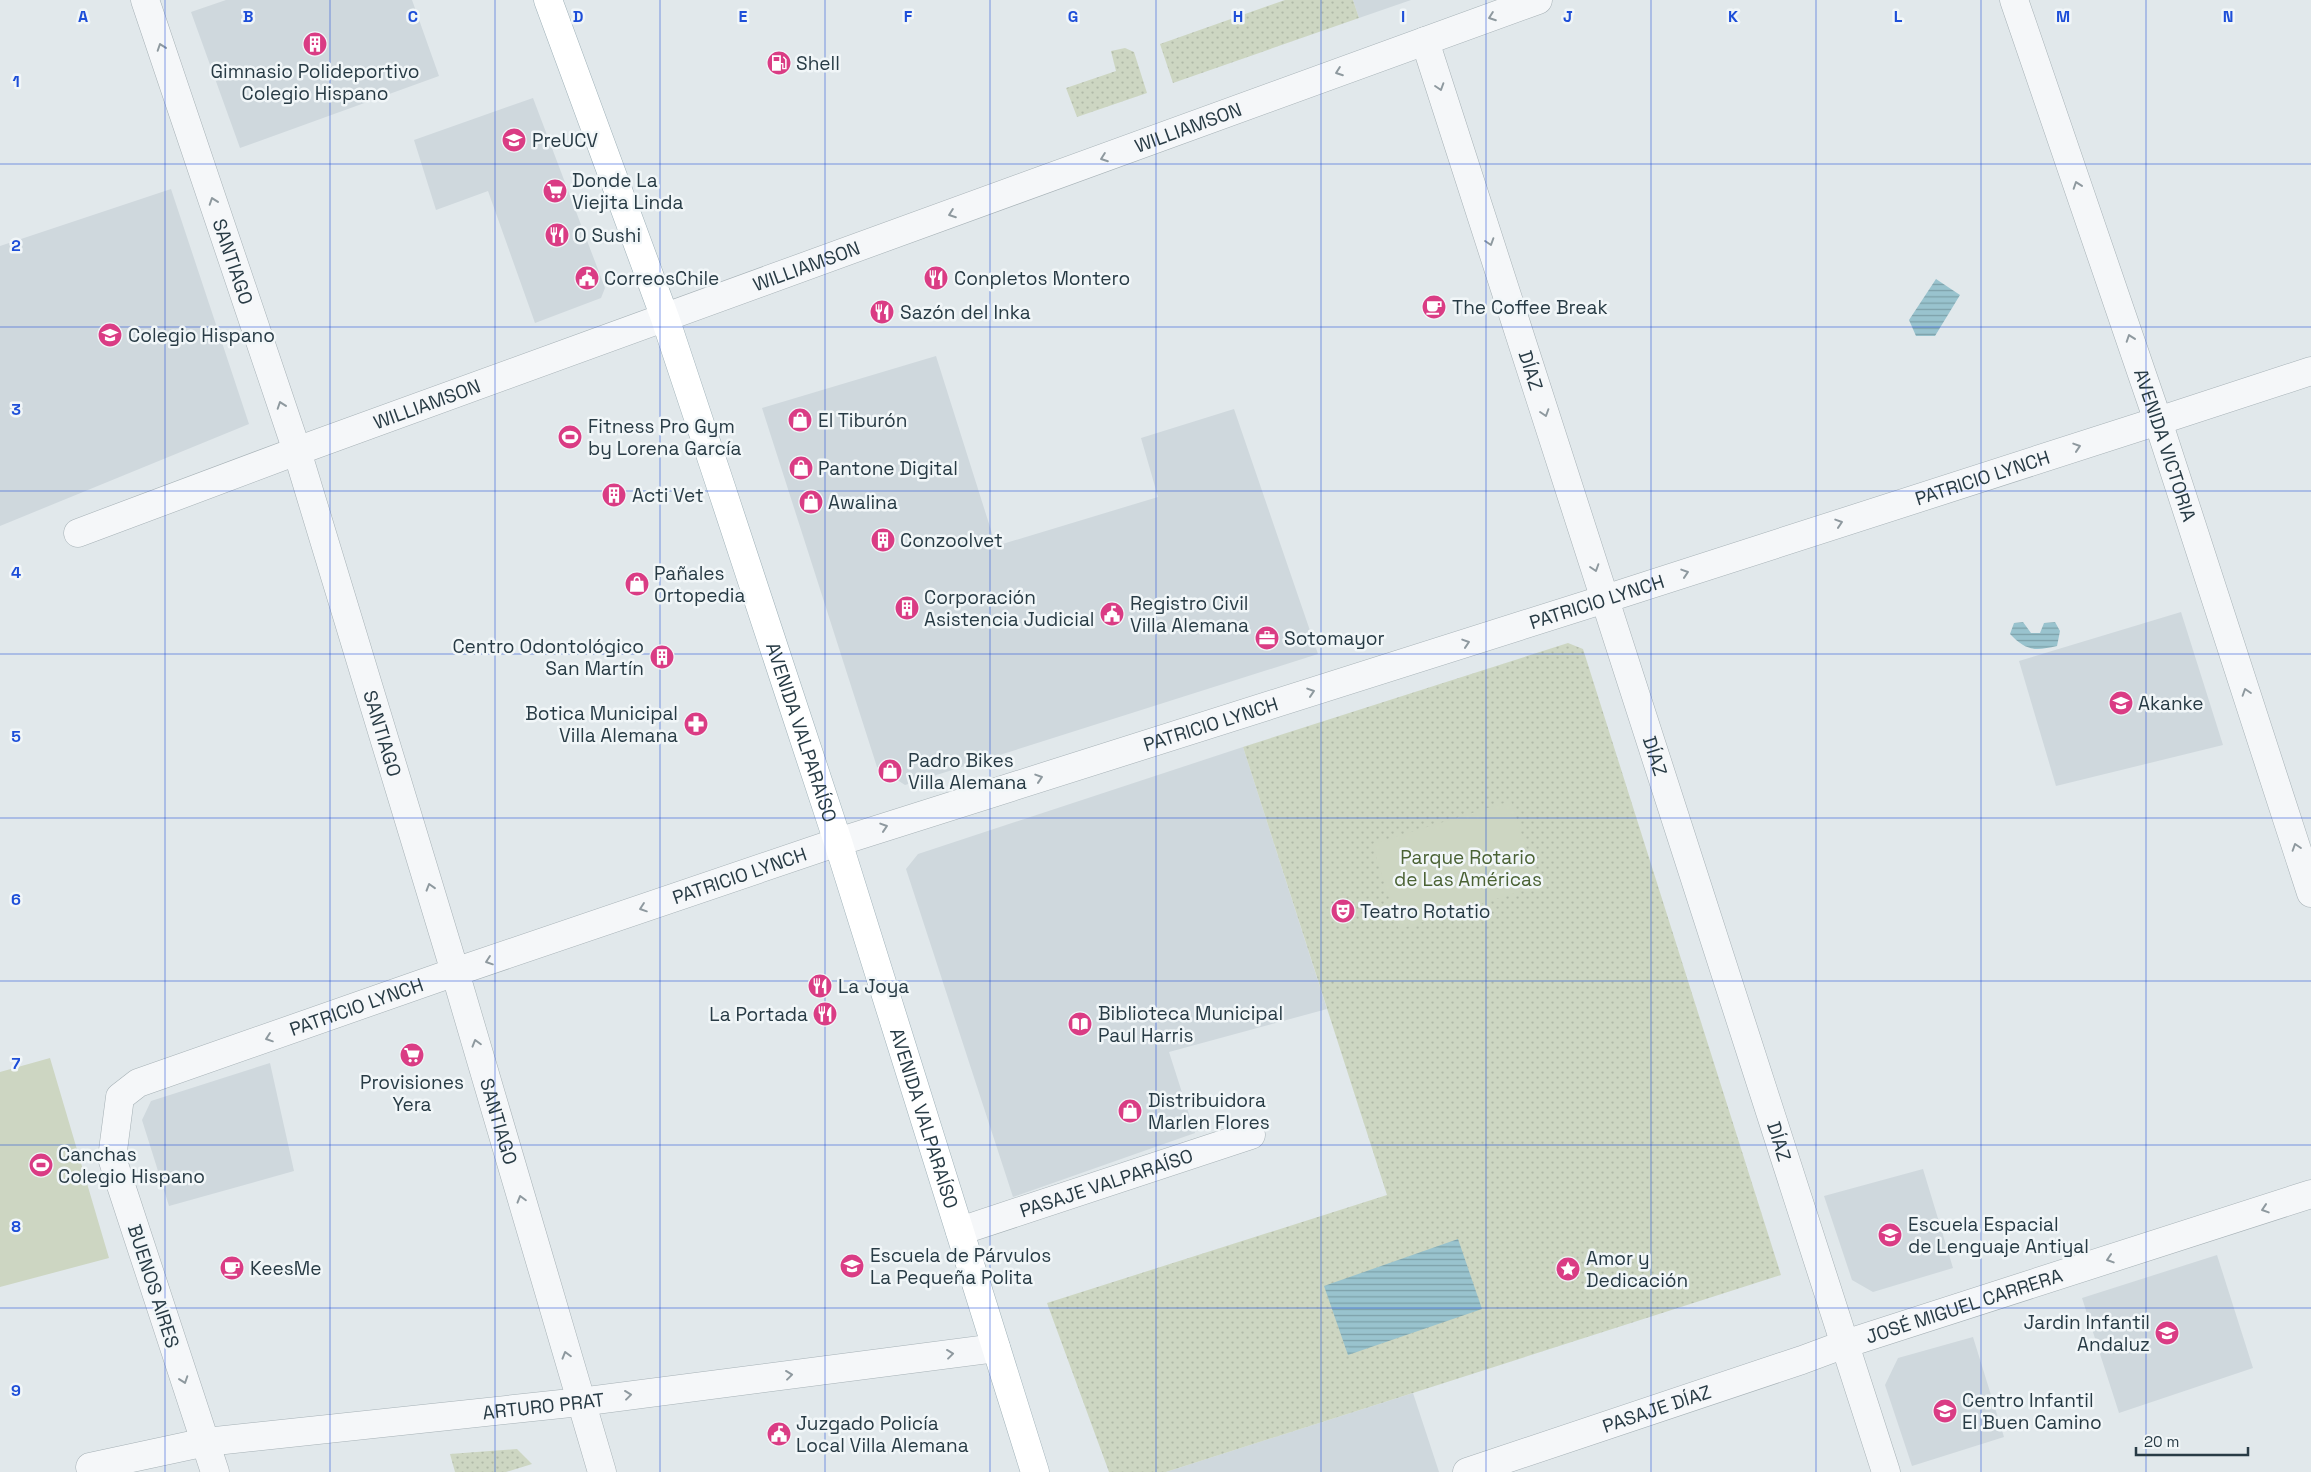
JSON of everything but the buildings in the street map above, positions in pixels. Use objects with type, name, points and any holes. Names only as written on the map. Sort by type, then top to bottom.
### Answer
[{"type":"main road","name":"AVENIDA VALPARAÍSO","points":[[548,0],[664,318],[838,842],[1035,1472]]},
{"type":"street","name":"SANTIAGO","points":[[145,0],[297,451],[455,972],[602,1472]]},
{"type":"street","name":"WILLIAMSON","points":[[78,533],[297,451],[1538,0]]},
{"type":"street","name":"AVENIDA VICTORIA","points":[[2014,0],[2158,421],[2311,893]]},
{"type":"street","name":"DÍAZ","points":[[1426,41],[1886,1472]]},
{"type":"street","name":"PATRICIO LYNCH","points":[[120,1098],[138,1083],[455,972],[838,842],[1605,599],[2311,370]]},
{"type":"street","name":"BUENOS AIRES","points":[[120,1098],[112,1158],[215,1472]]},
{"type":"street","name":"PASAJE VALPARAÍSO","points":[[960,1232],[1251,1135]]},
{"type":"street","name":"JOSÉ MIGUEL CARRERA","points":[[1845,1344],[2311,1194]]},
{"type":"street","name":"PASAJE DÍAZ","points":[[1468,1472],[1845,1344]]},
{"type":"street","name":"ARTURO PRAT","points":[[90,1467],[206,1442],[580,1402],[996,1348]]},
{"type":"shaded area","name":"Gimnasio Polideportivo Colegio Hispano","points":[[226,0],[412,0],[439,76],[240,148],[191,12]]},
{"type":"shaded area","points":[[1353,0],[1411,0],[1359,18]]},
{"type":"shaded area","points":[[533,98],[605,288],[601,298],[535,323],[488,191],[436,210],[414,140]]},
{"type":"shaded area","name":"Colegio Hispano","points":[[171,189],[249,424],[0,526],[0,246]]},
{"type":"shaded area","points":[[936,356],[996,546],[1158,497],[1141,438],[1234,409],[1318,654],[905,785],[877,767],[762,408]]},
{"type":"shaded area","name":"Akanke","points":[[2181,612],[2223,745],[2056,786],[2019,661]]},
{"type":"shaded area","points":[[1243,747],[1327,1009],[1169,1052],[1195,1133],[1013,1197],[906,869],[918,854]]},
{"type":"shaded area","points":[[270,1063],[294,1171],[169,1206],[142,1120],[151,1101]]},
{"type":"shaded area","name":"Escuela Espacial de Lenguaje Antiyal","points":[[1923,1169],[1953,1268],[1873,1292],[1852,1280],[1824,1196]]},
{"type":"shaded area","name":"Jardin Infantil Andaluz","points":[[2217,1255],[2253,1368],[2119,1413],[2082,1298]]},
{"type":"shaded area","name":"Centro Infantil El Buen Camino","points":[[1973,1337],[2004,1437],[1912,1466],[1885,1385],[1898,1358]]},
{"type":"shaded area","points":[[1413,1393],[1439,1472],[1166,1472]]},
{"type":"green space","points":[[1285,0],[1353,0],[1359,18],[1173,83],[1160,44]]},
{"type":"green space","points":[[1125,48],[1134,52],[1147,93],[1077,117],[1066,88],[1116,71],[1111,51]]},
{"type":"green space","name":"Parque Rotario de Las Américas","points":[[1568,643],[1583,649],[1781,1275],[1166,1472],[1109,1472],[1047,1303],[1387,1195],[1243,747]]},
{"type":"green space","points":[[1511,801],[1538,886],[1399,929],[1372,844]]},
{"type":"green space","name":"Canchas Colegio Hispano","points":[[50,1058],[109,1258],[0,1287],[0,1072]]},
{"type":"green space","points":[[517,1449],[532,1464],[506,1472],[455,1472],[450,1454]]},
{"type":"water","points":[[1936,279],[1960,295],[1935,336],[1916,336],[1909,320]]},
{"type":"water","points":[[2023,622],[2031,633],[2040,633],[2044,623],[2055,622],[2060,631],[2057,646],[2037,649],[2021,644],[2010,634],[2014,623]]},
{"type":"water","points":[[1458,1239],[1482,1309],[1348,1355],[1324,1286]]},
{"type":"place","name":"Gimnasio Polideportivo Colegio Hispano","points":[[315,44]]},
{"type":"place","name":"Shell","points":[[779,63]]},
{"type":"place","name":"PreUCV","points":[[514,140]]},
{"type":"place","name":"Donde La Viejita Linda","points":[[555,191]]},
{"type":"place","name":"O Sushi","points":[[557,235]]},
{"type":"place","name":"CorreosChile","points":[[587,278]]},
{"type":"place","name":"Conpletos Montero","points":[[936,278]]},
{"type":"place","name":"The Coffee Break","points":[[1434,307]]},
{"type":"place","name":"Sazón del Inka","points":[[882,312]]},
{"type":"place","name":"Colegio Hispano","points":[[110,335]]},
{"type":"place","name":"El Tiburón","points":[[800,420]]},
{"type":"place","name":"Fitness Pro Gym by Lorena García","points":[[570,437]]},
{"type":"place","name":"Pantone Digital","points":[[801,468]]},
{"type":"place","name":"Acti Vet","points":[[614,495]]},
{"type":"place","name":"Awalina","points":[[811,502]]},
{"type":"place","name":"Conzoolvet","points":[[883,540]]},
{"type":"place","name":"Pañales Ortopedia","points":[[637,584]]},
{"type":"place","name":"Corporación Asistencia Judicial","points":[[907,608]]},
{"type":"place","name":"Registro Civil Villa Alemana","points":[[1112,614]]},
{"type":"place","name":"Sotomayor","points":[[1267,638]]},
{"type":"place","name":"Centro Odontológico San Martín","points":[[662,657]]},
{"type":"place","name":"Akanke","points":[[2121,703]]},
{"type":"place","name":"Botica Municipal Villa Alemana","points":[[696,724]]},
{"type":"place","name":"Padro Bikes Villa Alemana","points":[[890,771]]},
{"type":"place","name":"Teatro Rotatio","points":[[1343,911]]},
{"type":"place","name":"La Joya","points":[[820,986]]},
{"type":"place","name":"La Portada","points":[[825,1014]]},
{"type":"place","name":"Biblioteca Municipal Paul Harris","points":[[1080,1024]]},
{"type":"place","name":"Provisiones Yera","points":[[412,1055]]},
{"type":"place","name":"Distribuidora Marlen Flores","points":[[1130,1111]]},
{"type":"place","name":"Canchas Colegio Hispano","points":[[41,1165]]},
{"type":"place","name":"Escuela Espacial de Lenguaje Antiyal","points":[[1890,1235]]},
{"type":"place","name":"Escuela de Párvulos La Pequeña Polita","points":[[852,1266]]},
{"type":"place","name":"KeesMe","points":[[232,1268]]},
{"type":"place","name":"Amor y Dedicación","points":[[1568,1269]]},
{"type":"place","name":"Jardin Infantil Andaluz","points":[[2167,1333]]},
{"type":"place","name":"Centro Infantil El Buen Camino","points":[[1945,1411]]},
{"type":"place","name":"Juzgado Policía Local Villa Alemana","points":[[779,1434]]}]
